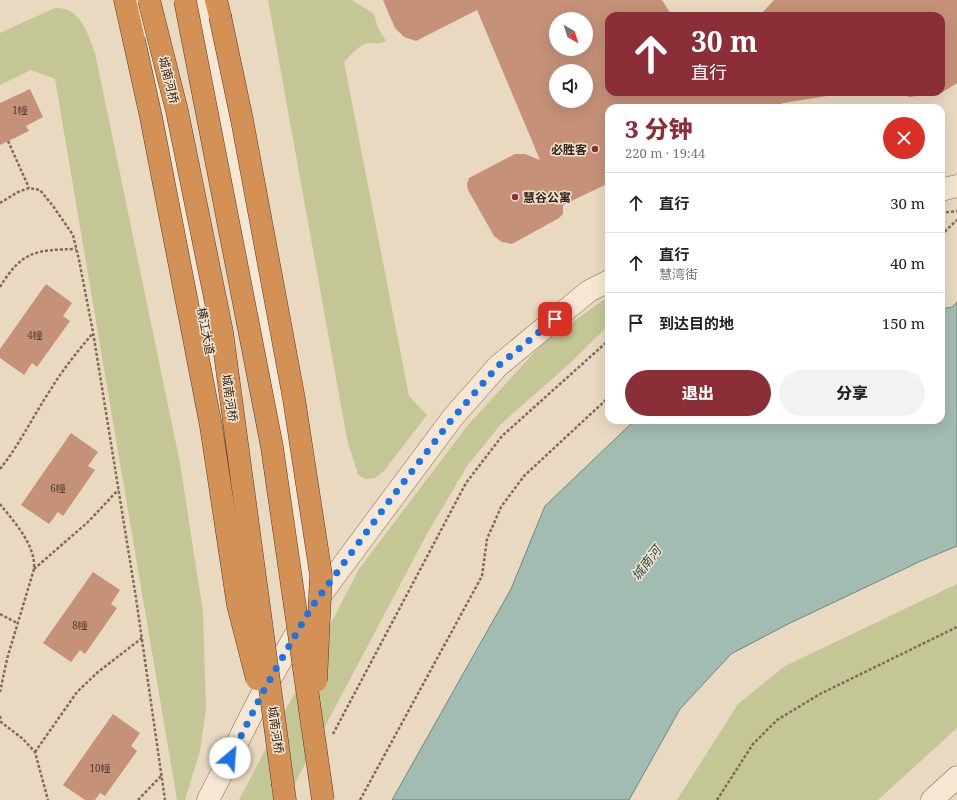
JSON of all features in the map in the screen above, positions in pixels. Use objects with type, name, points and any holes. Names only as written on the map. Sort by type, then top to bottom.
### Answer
[{"type":"highway","points":[[125,0],[151,117],[211,426],[238,605],[284,792]]},
{"type":"highway","name":"城南河桥","points":[[149,0],[177,110],[222,332],[284,792]]},
{"type":"highway","points":[[185,0],[272,447],[323,734]]},
{"type":"highway","points":[[218,8],[244,127],[294,399],[321,575],[323,800]]},
{"type":"street","name":"横江大道","points":[[137,0],[146,34],[219,401],[235,520],[265,688]]},
{"type":"street","points":[[201,0],[275,369],[311,608]]},
{"type":"street","points":[[945,189],[957,186]]},
{"type":"street","points":[[208,800],[265,688],[311,608],[453,418],[498,366],[589,291],[605,283]]},
{"type":"street","points":[[932,800],[957,777]]},
{"type":"path","points":[[8,141],[29,188]]},
{"type":"path","points":[[0,203],[18,192],[29,188],[40,190],[73,235],[93,332],[142,638],[165,800]]},
{"type":"path","points":[[945,212],[957,210]]},
{"type":"path","points":[[945,231],[957,220]]},
{"type":"path","points":[[0,287],[16,264],[29,255],[54,249],[76,249]]},
{"type":"path","points":[[0,469],[11,455],[51,389],[93,332]]},
{"type":"path","points":[[323,734],[466,483],[502,436],[605,344]]},
{"type":"path","points":[[360,800],[482,576],[487,539],[501,507],[524,476],[605,401]]},
{"type":"path","points":[[34,569],[88,522],[118,490]]},
{"type":"path","points":[[0,504],[31,549],[34,561],[34,569],[7,659],[0,692]]},
{"type":"path","points":[[0,614],[17,623]]},
{"type":"path","points":[[717,800],[753,744],[777,720],[820,694],[957,627]]},
{"type":"path","points":[[35,752],[77,692],[98,672],[142,638]]},
{"type":"path","points":[[0,716],[0,722],[23,739],[35,752],[48,800]]},
{"type":"path","points":[[138,800],[161,776]]},
{"type":"green space","points":[[268,0],[352,0],[374,14],[378,28],[386,41],[363,45],[344,62],[409,396],[427,415],[384,471],[375,478],[365,479],[358,475],[347,439]]},
{"type":"green space","points":[[55,8],[65,9],[71,12],[81,21],[88,34],[95,53],[180,463],[203,612],[206,709],[200,751],[185,800],[177,800],[55,79],[31,70],[0,85],[0,33]]},
{"type":"green space","points":[[605,299],[605,329],[567,366],[501,424],[467,466],[427,534],[286,800],[239,800],[359,569],[468,425],[541,345]]},
{"type":"green space","points":[[957,584],[957,728],[878,800],[677,800],[738,704],[785,666]]},
{"type":"water","name":"城南河","points":[[957,302],[957,546],[921,561],[788,624],[731,654],[680,709],[629,800],[392,800],[511,589],[545,506],[631,424],[945,424],[945,308],[952,307]]},
{"type":"building","points":[[383,0],[662,0],[670,12],[605,12],[605,96],[827,96],[781,104],[605,104],[605,185],[563,205],[563,214],[559,218],[512,244],[502,242],[494,236],[468,190],[467,184],[469,178],[515,154],[525,154],[540,160],[477,10],[416,41],[404,37],[395,28]]},
{"type":"building","points":[[774,0],[957,0],[957,83],[945,90],[945,12],[763,12]]},
{"type":"building","points":[[30,89],[43,117],[26,126],[29,131],[0,145],[0,103]]},
{"type":"building","points":[[46,284],[72,303],[63,316],[70,321],[37,367],[32,363],[24,375],[0,358],[0,349]]},
{"type":"building","points":[[71,433],[98,452],[88,466],[95,470],[63,516],[58,512],[49,524],[21,505]]},
{"type":"building","points":[[93,572],[120,590],[111,604],[117,608],[85,654],[80,650],[71,662],[43,643]]},
{"type":"building","points":[[113,714],[140,733],[131,746],[137,751],[105,796],[100,793],[95,800],[85,800],[63,785]]},
{"type":"place","name":"必胜客","points":[[595,149]]},
{"type":"place","name":"慧谷公寓","points":[[515,197]]},
{"type":"route","points":[[230,758],[265,688],[311,608],[390,500],[453,418],[498,366],[555,319]]}]
